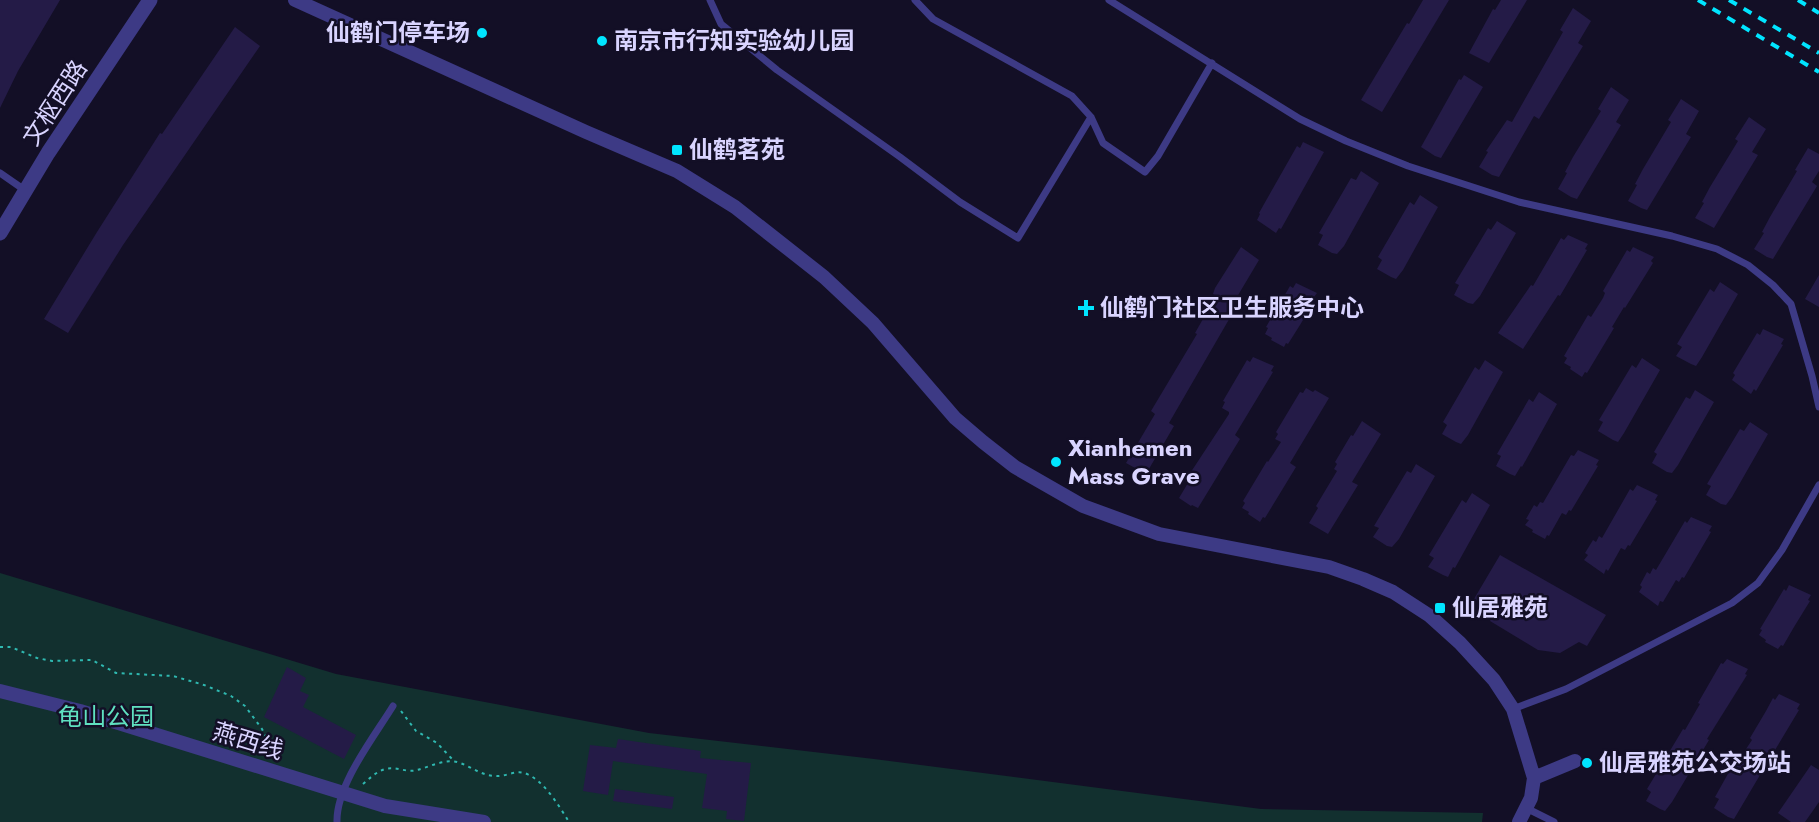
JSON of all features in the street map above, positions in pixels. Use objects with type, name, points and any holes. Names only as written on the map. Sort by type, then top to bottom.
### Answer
[{"type":"street","name":"文枢西路","points":[[0,233],[150,0]]},
{"type":"street","points":[[295,0],[677,171],[735,207],[824,277],[873,323],[955,418],[1015,466],[1083,506],[1159,534],[1329,567],[1393,592],[1430,616],[1460,642],[1494,680],[1513,709],[1534,778],[1531,798],[1519,822]]},
{"type":"street","name":"燕西线","points":[[0,691],[80,711],[385,806],[484,822]]},
{"type":"street","points":[[1534,778],[1575,761]]},
{"type":"lane","points":[[710,0],[721,24],[777,70],[960,202],[1018,238],[1091,117]]},
{"type":"lane","points":[[915,0],[933,19],[1072,96],[1091,117],[1103,143],[1145,172],[1158,156],[1212,63]]},
{"type":"lane","points":[[1109,0],[1300,119],[1346,141],[1408,166],[1519,202],[1672,236],[1717,249],[1748,265],[1773,285],[1791,304],[1819,407]]},
{"type":"lane","points":[[0,173],[26,190]]},
{"type":"lane","points":[[1513,709],[1566,689],[1732,603],[1758,583],[1782,550],[1819,485]]},
{"type":"lane","points":[[337,822],[342,794],[393,706]]},
{"type":"lane","points":[[1526,808],[1554,822]]},
{"type":"path","points":[[0,647],[11,647],[37,658],[52,661],[92,660],[116,673],[173,676],[231,696],[245,706],[262,729],[278,763],[276,773]]},
{"type":"path","points":[[393,706],[404,714],[416,731],[437,743],[454,761],[482,774],[498,777],[516,771],[527,774],[543,786],[569,822]]},
{"type":"path","points":[[342,794],[361,786],[376,772],[387,768],[408,772],[454,761]]},
{"type":"green space","name":"龟山公园","points":[[0,573],[336,674],[649,733],[874,759],[1261,809],[1483,813],[1482,822],[0,822]]},
{"type":"building","points":[[0,0],[60,0],[18,71],[0,108]]},
{"type":"building","points":[[1423,0],[1449,0],[1382,112],[1361,100]]},
{"type":"building","points":[[1501,0],[1527,0],[1489,63],[1469,53],[1493,9],[1495,10]]},
{"type":"building","points":[[1573,8],[1591,21],[1578,43],[1583,46],[1539,119],[1534,116],[1499,177],[1492,175],[1479,167],[1488,152],[1486,151],[1507,120],[1512,122],[1563,32],[1560,30]]},
{"type":"building","points":[[235,27],[260,46],[123,245],[68,333],[44,319],[160,133],[162,134]]},
{"type":"building","points":[[1464,75],[1483,87],[1441,158],[1421,147],[1459,79],[1461,80]]},
{"type":"building","points":[[1611,87],[1629,100],[1616,122],[1621,125],[1577,199],[1571,197],[1558,189],[1573,157],[1601,111],[1598,109]]},
{"type":"building","points":[[1681,99],[1699,111],[1686,134],[1691,137],[1647,210],[1641,208],[1628,201],[1643,169],[1671,122],[1668,120]]},
{"type":"building","points":[[1749,117],[1766,129],[1752,152],[1758,155],[1714,228],[1695,218],[1710,187],[1738,141],[1735,139]]},
{"type":"building","points":[[1303,142],[1324,152],[1281,229],[1279,228],[1276,233],[1257,220],[1259,213],[1297,146],[1300,148]]},
{"type":"building","points":[[1808,148],[1819,154],[1819,171],[1812,182],[1817,186],[1773,259],[1767,257],[1754,249]]},
{"type":"building","points":[[1361,171],[1379,183],[1344,246],[1337,254],[1332,253],[1318,245],[1323,235],[1319,233],[1351,178],[1356,180]]},
{"type":"building","points":[[1420,195],[1438,207],[1396,279],[1377,269],[1382,260],[1378,257],[1410,202],[1414,205]]},
{"type":"building","points":[[1497,221],[1516,233],[1480,296],[1473,304],[1468,303],[1454,295],[1459,285],[1455,283],[1488,228],[1491,230]]},
{"type":"building","points":[[1568,235],[1588,244],[1585,249],[1587,250],[1560,296],[1558,295],[1523,349],[1498,333],[1531,285],[1533,286],[1561,238],[1564,240]]},
{"type":"building","points":[[1241,247],[1259,260],[1231,307],[1235,309],[1169,423],[1174,426],[1146,474],[1126,463],[1155,414],[1151,411],[1197,334],[1195,333],[1216,296],[1213,294],[1215,288]]},
{"type":"building","points":[[1633,247],[1654,257],[1651,261],[1653,263],[1612,327],[1614,328],[1587,373],[1585,372],[1582,377],[1564,363],[1567,358],[1564,356],[1588,315],[1591,317],[1603,298],[1605,293],[1603,291],[1627,250],[1630,252]]},
{"type":"building","points":[[1819,275],[1819,307],[1805,299]]},
{"type":"building","points":[[1720,282],[1738,294],[1696,366],[1676,356],[1682,347],[1677,344],[1710,289],[1714,292]]},
{"type":"building","points":[[1296,283],[1317,293],[1300,325],[1284,347],[1265,334],[1268,328],[1266,327],[1290,286],[1293,288]]},
{"type":"building","points":[[1763,329],[1784,339],[1781,344],[1783,345],[1756,391],[1754,389],[1751,394],[1732,380],[1735,375],[1733,373],[1757,333],[1760,335]]},
{"type":"building","points":[[1253,357],[1274,366],[1271,371],[1273,372],[1235,435],[1240,439],[1198,508],[1191,506],[1179,498],[1188,483],[1185,481],[1229,414],[1222,408],[1225,402],[1223,401],[1247,360],[1250,362]]},
{"type":"building","points":[[1642,358],[1660,370],[1618,442],[1598,431],[1603,422],[1599,420],[1632,365],[1636,368]]},
{"type":"building","points":[[1485,360],[1503,372],[1461,444],[1442,434],[1447,425],[1443,422],[1475,367],[1479,370]]},
{"type":"building","points":[[1306,388],[1329,398],[1290,463],[1296,467],[1265,518],[1263,517],[1260,522],[1242,508],[1245,503],[1243,501],[1281,442],[1275,439],[1278,434],[1276,432],[1300,392],[1303,393]]},
{"type":"building","points":[[1695,390],[1714,402],[1678,465],[1672,473],[1667,472],[1652,463],[1657,454],[1654,452],[1686,397],[1690,399]]},
{"type":"building","points":[[1539,392],[1557,404],[1515,476],[1496,466],[1501,456],[1497,454],[1529,399],[1533,402]]},
{"type":"building","points":[[1362,421],[1381,434],[1352,482],[1358,485],[1328,534],[1309,523],[1318,508],[1316,506],[1337,471],[1334,469],[1337,464],[1335,462]]},
{"type":"building","points":[[1750,422],[1768,434],[1732,497],[1726,505],[1721,504],[1706,495],[1711,486],[1707,484],[1740,429],[1744,431]]},
{"type":"building","points":[[1578,450],[1599,460],[1596,465],[1598,466],[1571,511],[1569,510],[1566,515],[1562,513],[1545,539],[1525,525],[1529,520],[1526,519],[1534,505],[1537,507],[1540,502],[1543,503],[1571,455],[1574,456]]},
{"type":"building","points":[[1416,464],[1435,476],[1399,539],[1392,547],[1387,546],[1373,537],[1379,528],[1374,526],[1407,471],[1411,473]]},
{"type":"building","points":[[1637,485],[1658,495],[1655,500],[1657,501],[1630,546],[1628,545],[1625,550],[1621,548],[1604,574],[1584,560],[1588,555],[1585,553],[1593,540],[1596,542],[1599,536],[1602,538],[1630,489],[1633,491]]},
{"type":"building","points":[[1472,493],[1490,505],[1448,577],[1428,567],[1434,558],[1429,555],[1462,500],[1466,503]]},
{"type":"building","points":[[1691,517],[1712,526],[1709,531],[1711,532],[1684,578],[1682,577],[1679,582],[1676,580],[1663,602],[1660,601],[1658,606],[1639,592],[1642,587],[1640,585],[1647,572],[1650,574],[1653,568],[1656,570],[1685,521],[1687,523]]},
{"type":"building","points":[[1500,555],[1606,615],[1587,646],[1579,642],[1560,653],[1538,650],[1490,621],[1495,612],[1474,599]]},
{"type":"building","points":[[1789,585],[1811,595],[1808,600],[1810,601],[1783,646],[1781,645],[1778,649],[1765,642],[1766,640],[1759,635],[1762,630],[1760,629],[1784,589],[1786,591]]},
{"type":"building","points":[[1727,659],[1748,669],[1745,674],[1747,675],[1707,739],[1709,740],[1672,802],[1665,811],[1660,809],[1646,801],[1651,792],[1647,789],[1683,729],[1685,730],[1721,663],[1723,664]]},
{"type":"building","points":[[287,667],[306,678],[300,691],[309,695],[303,707],[356,735],[344,759],[264,717]]},
{"type":"building","points":[[1779,694],[1800,704],[1797,709],[1799,710],[1758,774],[1760,775],[1734,819],[1728,817],[1714,808],[1719,799],[1715,797],[1734,763],[1736,764],[1752,740],[1750,738],[1773,698],[1775,700]]},
{"type":"building","points":[[618,739],[701,751],[700,758],[751,763],[744,821],[726,819],[727,811],[702,808],[707,774],[613,761],[608,795],[583,791],[590,745],[616,748]]},
{"type":"building","points":[[1811,765],[1819,770],[1819,802],[1805,822],[1791,822],[1778,813]]},
{"type":"building","points":[[615,789],[674,797],[672,809],[613,801]]},
{"type":"railway","points":[[1698,0],[1819,72]]},
{"type":"railway","points":[[1729,0],[1819,53]]},
{"type":"railway","points":[[1798,0],[1819,13]]},
{"type":"place","name":"仙鹤门停车场","points":[[482,33]]},
{"type":"place","name":"南京市行知实验幼儿园","points":[[602,41]]},
{"type":"place","name":"仙鹤茗苑","points":[[677,150]]},
{"type":"place","name":"仙鹤门社区卫生服务中心","points":[[1086,308]]},
{"type":"place","name":"Xianhemen Mass Grave","points":[[1056,462]]},
{"type":"place","name":"仙居雅苑","points":[[1440,608]]},
{"type":"place","name":"仙居雅苑公交场站","points":[[1587,763]]}]
